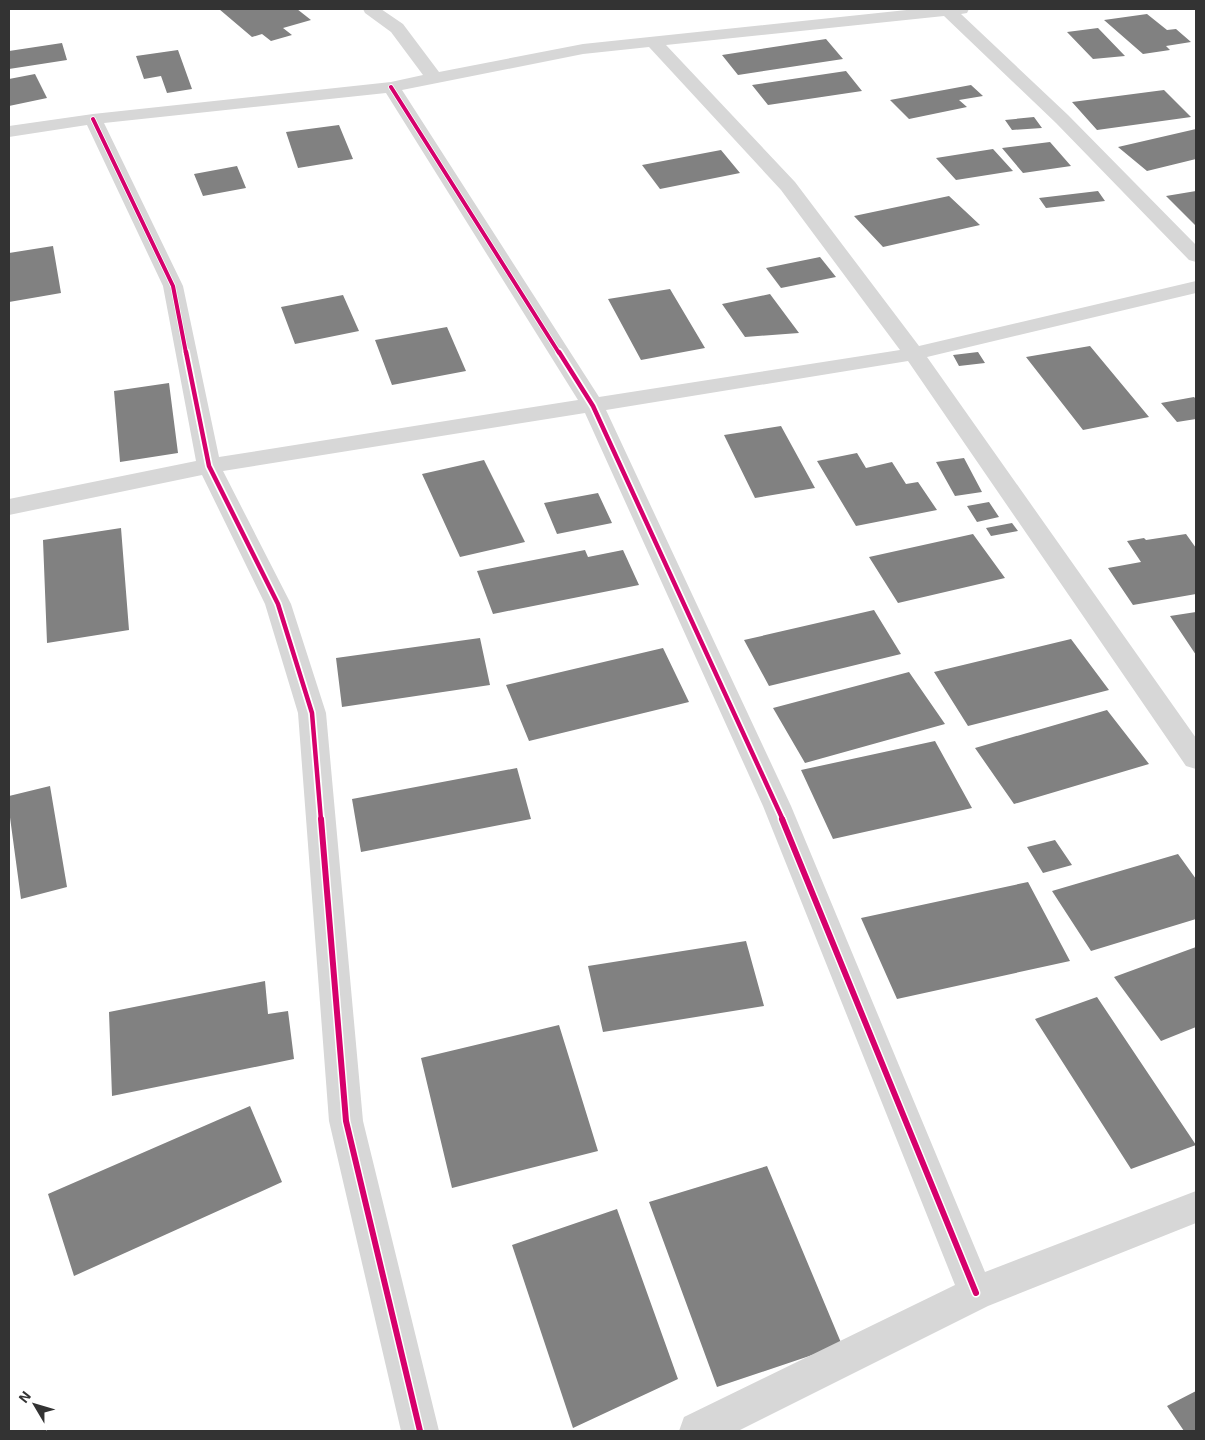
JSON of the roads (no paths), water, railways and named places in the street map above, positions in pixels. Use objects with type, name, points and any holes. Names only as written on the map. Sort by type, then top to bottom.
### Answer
[{"type":"street","points":[[370,9],[397,28],[432,77]]},
{"type":"street","points":[[9,131],[94,119],[391,87],[432,77],[583,49],[952,9],[1196,256]]},
{"type":"street","points":[[653,42],[788,186],[914,354],[1196,759]]},
{"type":"street","points":[[391,87],[593,406],[777,806],[976,1293]]},
{"type":"street","points":[[94,119],[173,286],[209,466],[278,604],[312,713],[346,1122],[420,1431]]},
{"type":"street","points":[[9,508],[209,466],[914,354],[1196,287]]},
{"type":"street","points":[[698,1431],[976,1293],[1196,1207]]}]
